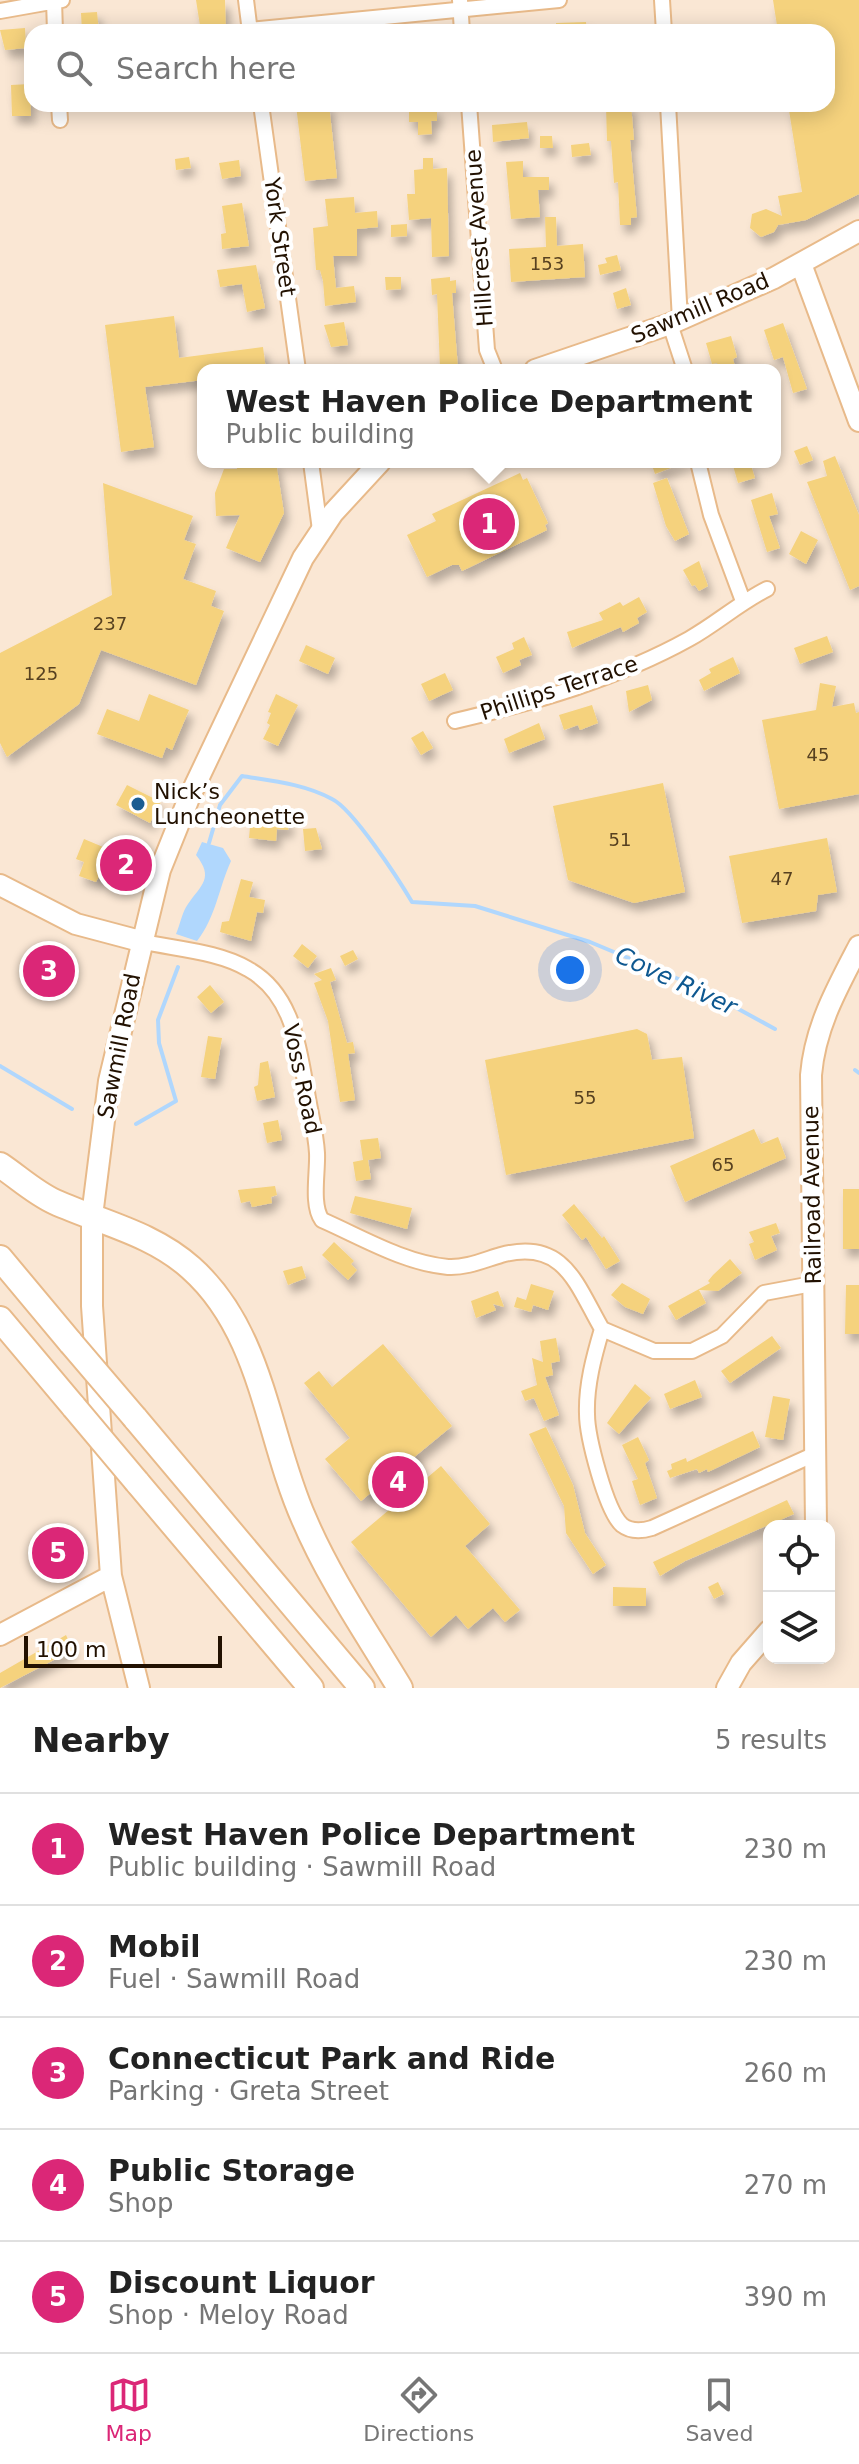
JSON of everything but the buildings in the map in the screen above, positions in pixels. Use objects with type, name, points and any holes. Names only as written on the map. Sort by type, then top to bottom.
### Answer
[{"type":"highway","points":[[0,1165],[53,1201],[166,1249],[191,1268],[220,1298],[243,1338],[303,1518],[400,1688]]},
{"type":"highway","points":[[0,1258],[362,1688]]},
{"type":"highway","points":[[0,1319],[311,1688]]},
{"type":"highway","points":[[188,1542],[290,1688]]},
{"type":"main road","name":"Sawmill Road","points":[[552,364],[675,322],[801,264],[859,231]]},
{"type":"main road","points":[[801,264],[859,421]]},
{"type":"main road","name":"Sawmill Road","points":[[139,1688],[111,1576],[92,1306],[92,1216],[109,1081],[140,941],[165,855],[189,798],[279,604],[320,530],[375,468]]},
{"type":"main road","points":[[0,885],[76,924],[140,941]]},
{"type":"main road","name":"Railroad Avenue","points":[[816,1520],[812,1284],[813,1047],[827,1009],[859,946]]},
{"type":"main road","points":[[0,1635],[111,1576]]},
{"type":"main road","points":[[727,1688],[741,1663],[763,1638]]},
{"type":"street","points":[[0,11],[56,0],[55,24]]},
{"type":"street","points":[[246,0],[249,24]]},
{"type":"street","points":[[304,24],[460,4],[559,0]]},
{"type":"street","points":[[662,0],[664,24]]},
{"type":"street","points":[[460,4],[461,24]]},
{"type":"street","points":[[60,112],[60,120]]},
{"type":"street","name":"York Street","points":[[262,112],[297,364]]},
{"type":"street","name":"Hillcrest Avenue","points":[[470,112],[487,350],[493,364]]},
{"type":"street","points":[[668,112],[675,322],[684,364]]},
{"type":"street","points":[[312,468],[320,530]]},
{"type":"street","points":[[699,468],[711,515],[743,601]]},
{"type":"street","name":"Phillips Terrace","points":[[455,721],[515,707],[607,676],[690,639],[743,601],[767,589]]},
{"type":"street","name":"Voss Road","points":[[140,941],[241,965],[267,983],[281,1000],[290,1017],[299,1048],[316,1146],[317,1205],[322,1220],[409,1258],[449,1267],[519,1251],[545,1253],[564,1265],[602,1329]]},
{"type":"street","points":[[812,1284],[764,1293],[754,1299],[722,1336],[692,1351],[654,1351],[602,1329],[592,1368],[587,1423],[614,1512],[623,1526],[637,1530],[652,1528],[815,1454]]},
{"type":"water","points":[[202,842],[223,848],[231,861],[213,912],[197,941],[176,934],[186,907],[204,881],[204,870],[196,855]]},
{"type":"waterway","name":"Cove River","points":[[209,843],[220,805],[242,776],[310,790],[332,799],[352,816],[412,902],[475,906],[590,942],[700,988],[775,1029]]},
{"type":"waterway","name":"Cove River","points":[[136,1124],[176,1101],[159,1043],[158,1020],[178,967]]},
{"type":"waterway","name":"Cove River","points":[[0,1066],[72,1109]]},
{"type":"waterway","name":"Cove River","points":[[855,1070],[859,1073]]},
{"type":"place","name":"West Haven Police Department","points":[[489,524]]},
{"type":"place","name":"Nick’s Luncheonette","points":[[138,804]]},
{"type":"place","name":"Mobil","points":[[126,865]]},
{"type":"place","name":"Connecticut Park and Ride","points":[[49,971]]},
{"type":"place","name":"Public Storage","points":[[398,1482]]},
{"type":"place","name":"Discount Liquor","points":[[58,1553]]}]
